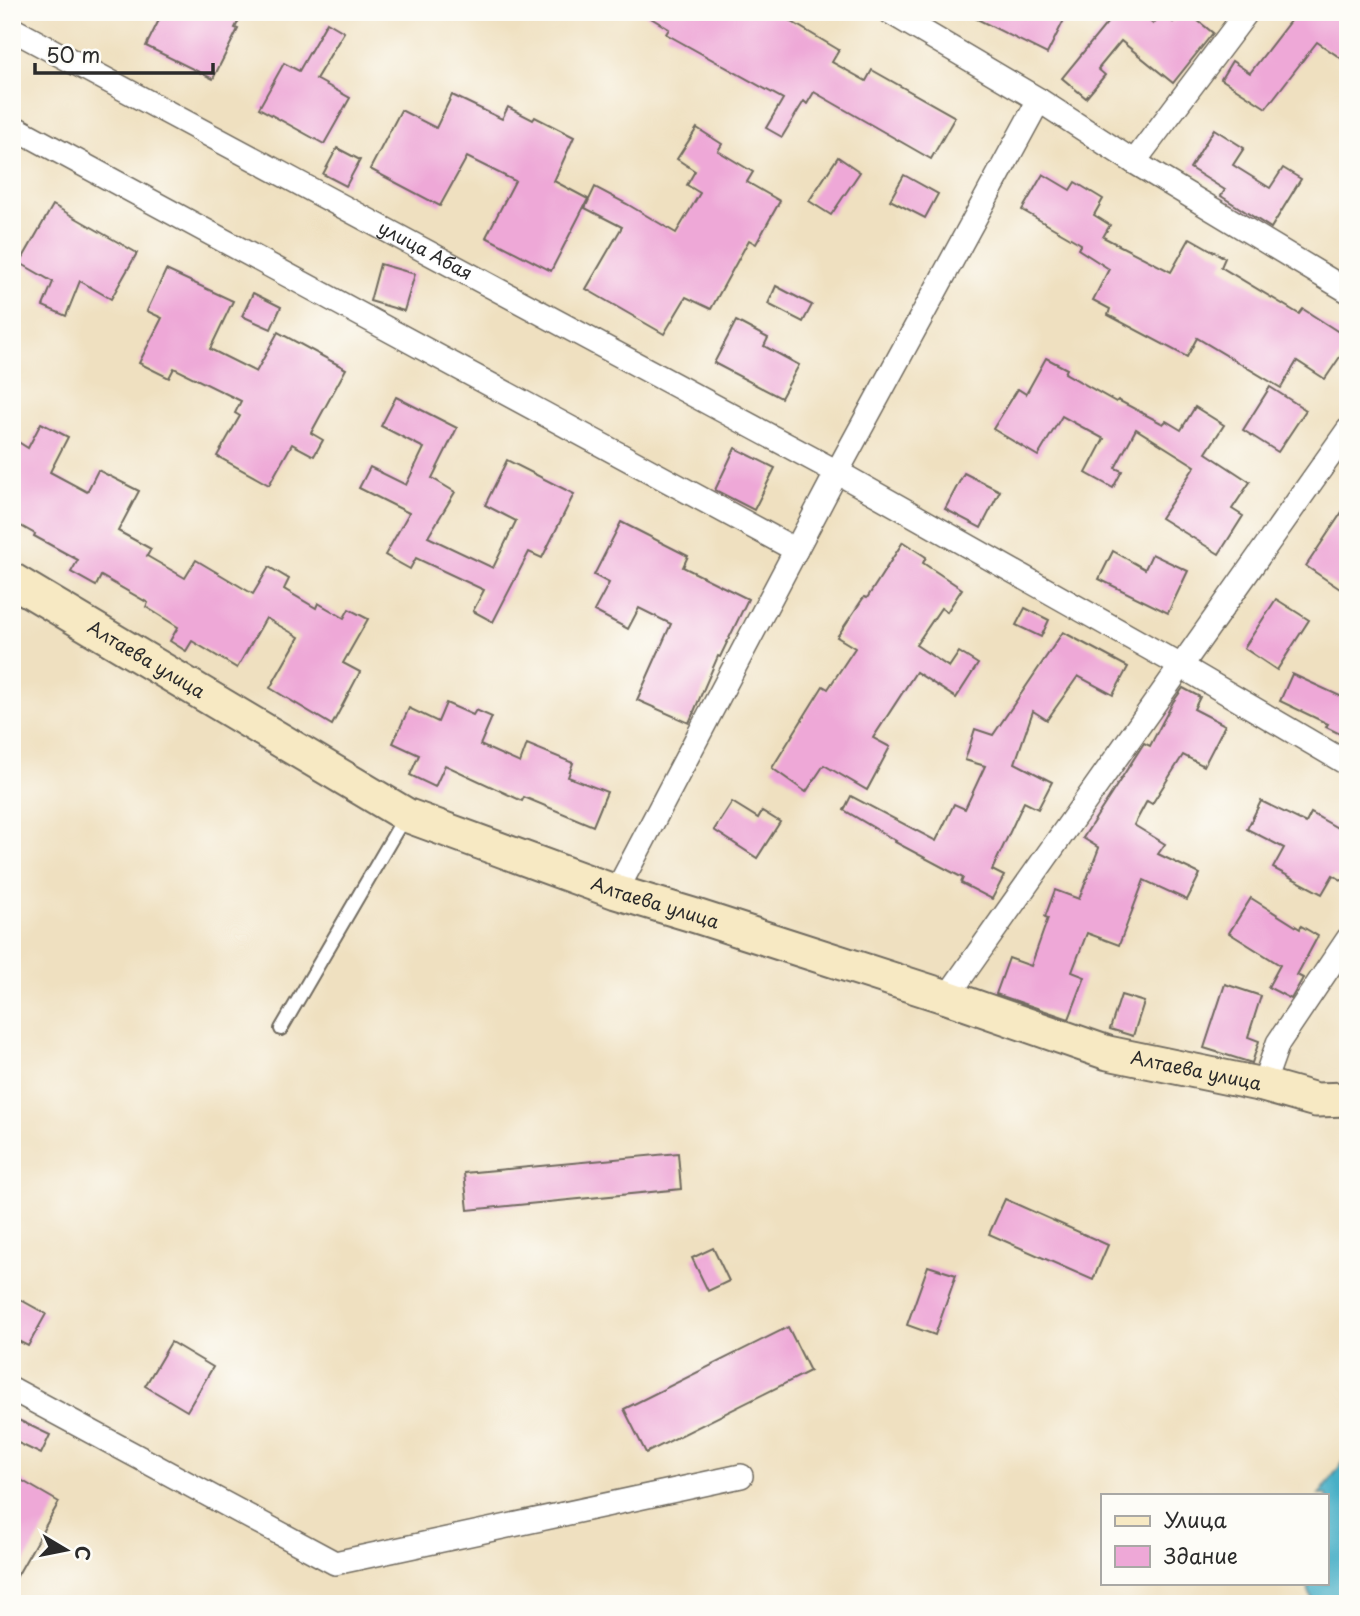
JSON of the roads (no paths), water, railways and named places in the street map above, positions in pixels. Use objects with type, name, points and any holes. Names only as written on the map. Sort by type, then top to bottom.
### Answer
[{"type":"main road","name":"Алтаева улица","points":[[12,580],[406,815],[616,892],[947,997],[1108,1053],[1263,1085],[1316,1100],[1348,1099]]},
{"type":"street","points":[[890,12],[1039,100],[1134,162],[1348,291]]},
{"type":"street","points":[[1134,162],[1247,12]]},
{"type":"street","name":"улица Абая","points":[[12,29],[837,472],[1181,666],[1348,764]]},
{"type":"street","points":[[616,892],[837,472],[1039,100]]},
{"type":"street","points":[[12,126],[796,550]]},
{"type":"street","points":[[947,997],[1348,430]]},
{"type":"street","points":[[1263,1085],[1279,1043],[1348,939]]},
{"type":"street","points":[[12,1389],[335,1563],[741,1476]]},
{"type":"lane","points":[[281,1028],[406,815]]},
{"type":"water","points":[[1348,1455],[1348,1604],[1314,1604],[1306,1584],[1328,1584],[1328,1494],[1320,1494]]}]
